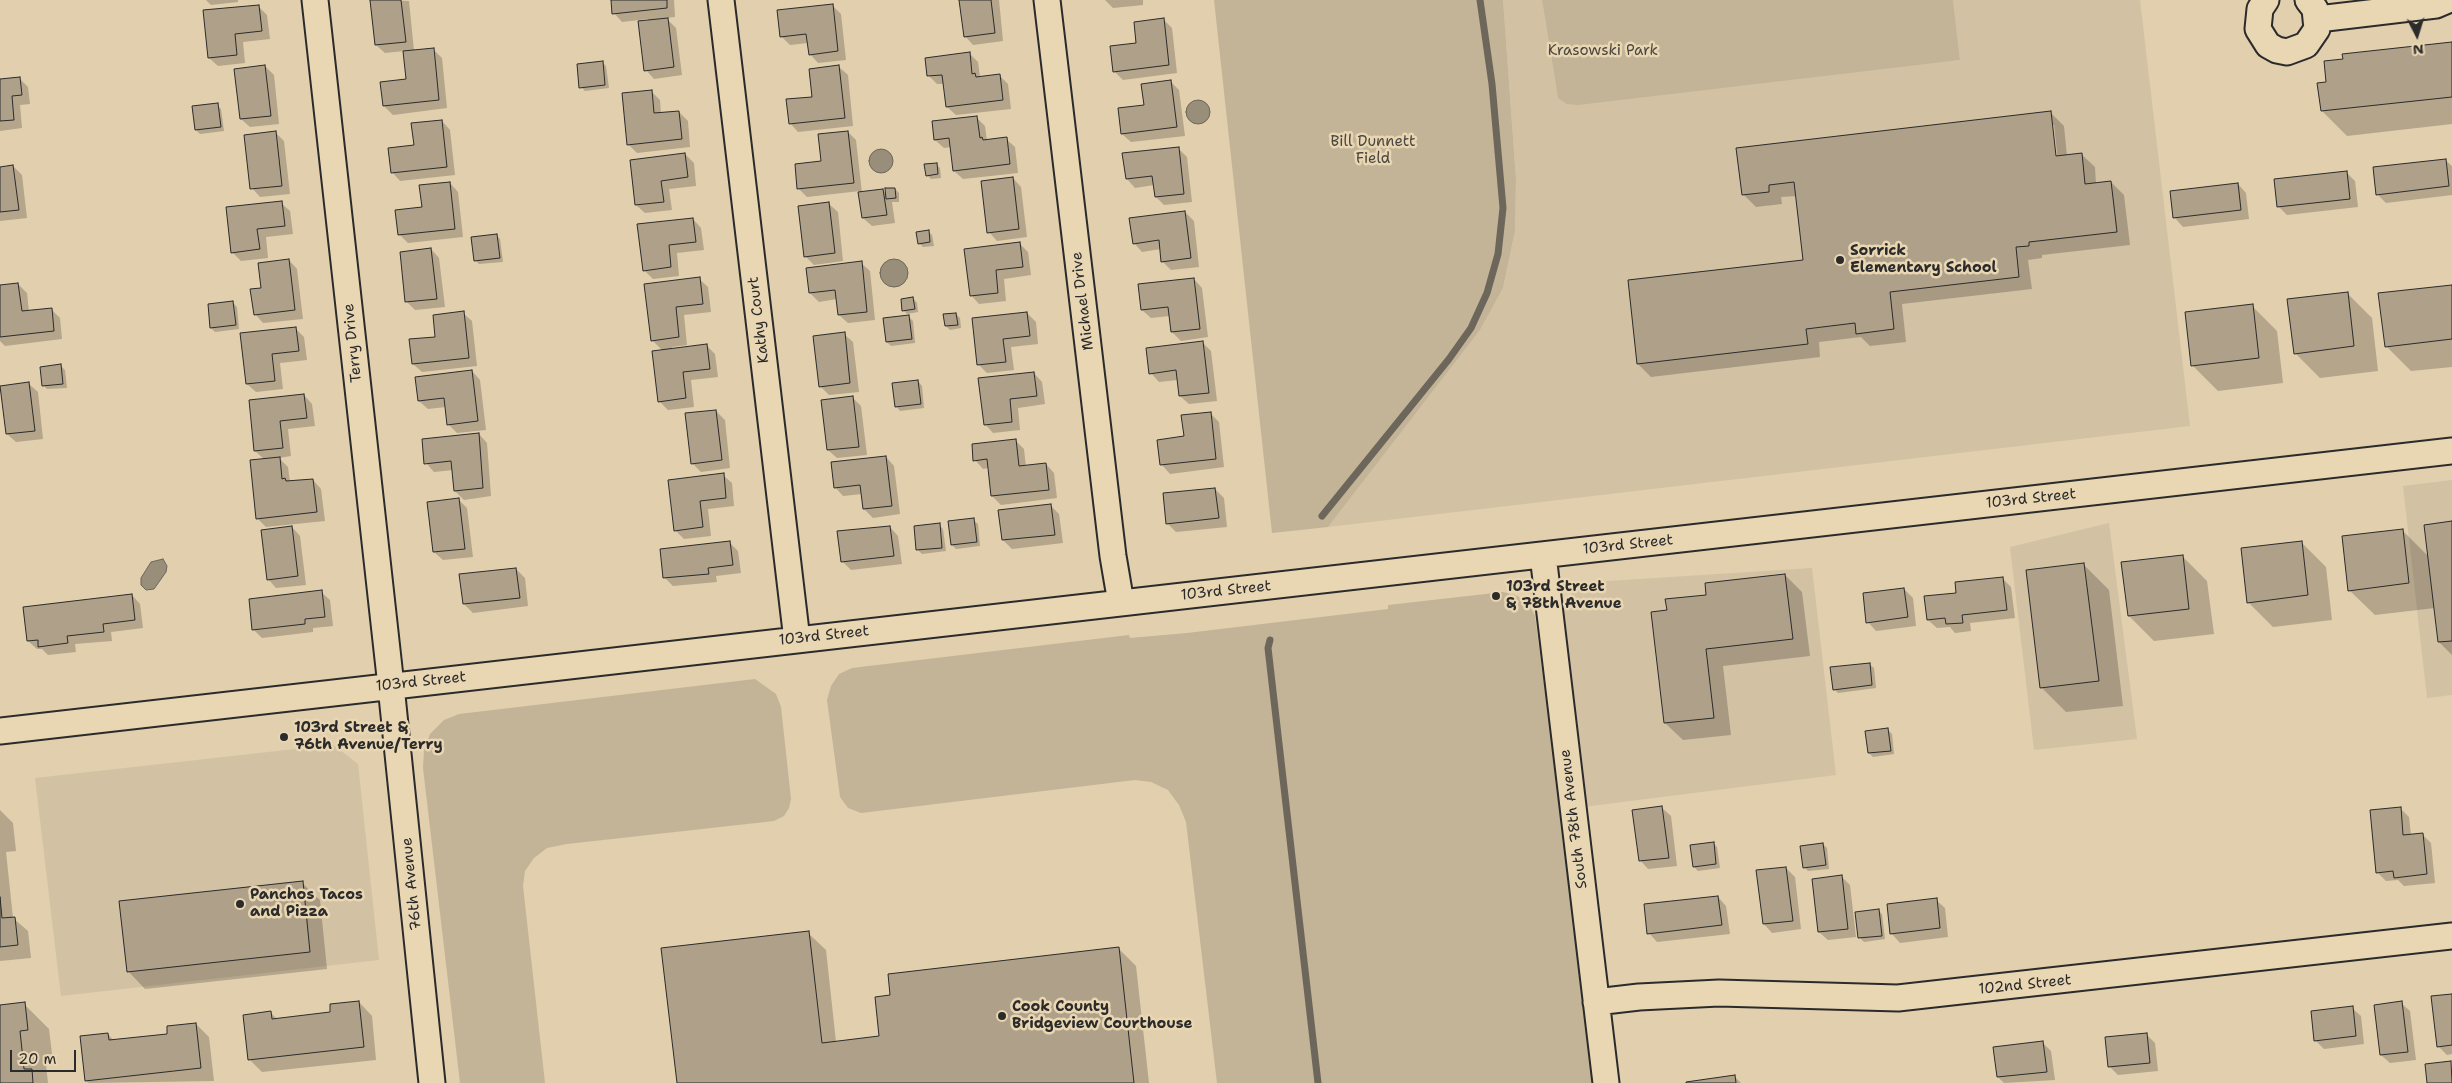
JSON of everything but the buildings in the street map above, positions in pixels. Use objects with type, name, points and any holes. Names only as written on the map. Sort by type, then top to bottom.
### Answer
[{"type":"street","name":"Terry Drive","points":[[315,0],[391,686]]},
{"type":"street","name":"Kathy Court","points":[[721,0],[797,640]]},
{"type":"street","name":"Michael Drive","points":[[1048,0],[1113,556],[1121,602]]},
{"type":"street","points":[[2266,0],[2260,9],[2258,29],[2262,38],[2277,50],[2288,52],[2306,45],[2313,38],[2313,9],[2436,6],[2448,0]]},
{"type":"street","name":"103rd Street","points":[[0,731],[2452,451]]},
{"type":"street","name":"South 78th Avenue","points":[[1543,555],[1606,1083]]},
{"type":"street","name":"76th Avenue","points":[[391,686],[432,1083]]},
{"type":"street","name":"102nd Street","points":[[1596,1002],[1639,997],[1719,993],[1898,998],[2452,936]]},
{"type":"shaded area","name":"Sorrick Elementary School","points":[[1503,0],[1542,0],[1558,98],[1960,60],[1953,0],[2140,0],[2190,426],[1328,527],[1480,330],[1503,288],[1515,231],[1516,179]]},
{"type":"shaded area","points":[[1198,100],[1207,103],[1210,112],[1207,121],[1198,124],[1189,121],[1186,112],[1189,103]]},
{"type":"shaded area","points":[[881,149],[890,152],[893,161],[890,170],[881,173],[872,170],[869,161],[872,152]]},
{"type":"shaded area","points":[[894,259],[904,263],[908,273],[904,283],[894,287],[884,283],[880,273],[884,263]]},
{"type":"shaded area","points":[[2452,480],[2452,695],[2427,698],[2403,486]]},
{"type":"shaded area","points":[[2109,523],[2137,739],[2034,750],[2010,547]]},
{"type":"shaded area","points":[[163,559],[167,566],[166,572],[154,589],[146,590],[141,585],[141,578],[151,562]]},
{"type":"shaded area","points":[[1812,568],[1836,775],[1583,807],[1560,614],[1577,583]]},
{"type":"shaded area","points":[[331,743],[358,764],[379,960],[61,996],[35,778],[304,748]]},
{"type":"green space","name":"Bill Dunnett Field","points":[[1214,0],[1503,0],[1516,179],[1515,231],[1503,288],[1480,330],[1328,527],[1272,533]]},
{"type":"green space","name":"Krasowski Park","points":[[1542,0],[1953,0],[1960,60],[1578,105],[1567,104],[1558,98]]},
{"type":"green space","points":[[1503,592],[1515,595],[1528,602],[1535,616],[1597,1083],[1217,1083],[1186,822],[1179,805],[1168,790],[1151,782],[1135,780],[861,813],[848,808],[840,797],[827,700],[831,686],[839,674],[852,668],[1129,635],[1130,638],[1187,633],[1388,609],[1388,605]]},
{"type":"green space","points":[[755,679],[776,694],[781,707],[791,799],[789,808],[784,816],[774,821],[567,844],[547,848],[534,858],[525,871],[523,886],[545,1083],[460,1083],[423,768],[424,750],[430,734],[444,720],[459,714]]},
{"type":"waterway","points":[[1322,516],[1449,359],[1471,328],[1487,293],[1498,254],[1503,208],[1492,84],[1480,0]]},
{"type":"waterway","points":[[1270,640],[1268,648],[1318,1083]]},
{"type":"place","name":"Sorrick Elementary School","points":[[1840,260]]},
{"type":"place","name":"103rd Street & 78th Avenue","points":[[1496,596]]},
{"type":"place","name":"103rd Street & 76th Avenue/Terry","points":[[284,737]]},
{"type":"place","name":"Panchos Tacos and Pizza","points":[[240,904]]},
{"type":"place","name":"Cook County Bridgeview Courthouse","points":[[1002,1016]]}]
